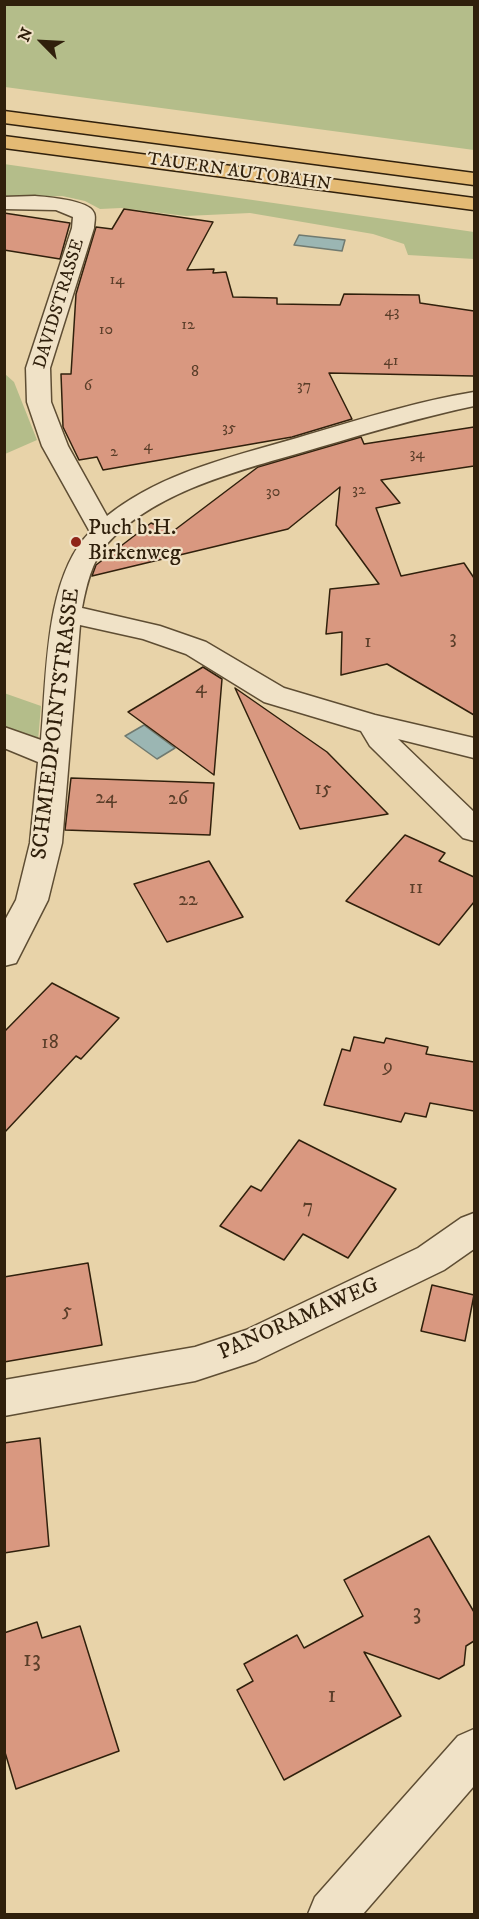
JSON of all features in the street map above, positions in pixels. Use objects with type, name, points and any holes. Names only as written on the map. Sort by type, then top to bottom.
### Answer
[{"type":"highway","name":"TAUERN AUTOBAHN","points":[[4,117],[474,179]]},
{"type":"highway","name":"TAUERN AUTOBAHN","points":[[4,142],[474,204]]},
{"type":"street","name":"DAVIDSTRASSE","points":[[4,202],[63,205],[84,214],[83,228],[38,369],[39,402],[56,446],[103,532]]},
{"type":"street","name":"SCHMIEDPOINTSTRASSE","points":[[4,954],[32,900],[46,843],[66,613],[72,585],[84,558],[103,532],[136,508],[204,475],[386,420],[474,399]]},
{"type":"street","points":[[66,613],[150,632],[196,648],[274,695],[372,724],[474,748]]},
{"type":"street","points":[[372,724],[380,739],[474,830]]},
{"type":"street","points":[[4,737],[53,756]]},
{"type":"street","name":"PANORAMAWEG","points":[[4,1398],[195,1364],[256,1344],[431,1259],[474,1229]]},
{"type":"street","points":[[332,1914],[474,1752]]},
{"type":"green space","points":[[5,4],[474,5],[474,150],[5,87]]},
{"type":"green space","points":[[4,164],[474,232],[474,259],[408,255],[404,244],[373,234],[250,213],[186,216],[121,208],[100,209],[85,201],[62,196],[23,198],[5,204]]},
{"type":"green space","points":[[5,374],[14,382],[37,440],[5,454]]},
{"type":"green space","points":[[4,693],[41,706],[38,741],[5,728]]},
{"type":"water","points":[[299,235],[345,240],[342,251],[294,245]]},
{"type":"water","points":[[144,725],[175,748],[157,759],[125,736]]},
{"type":"building","points":[[124,209],[213,222],[187,270],[214,269],[213,273],[226,272],[233,297],[277,298],[277,304],[340,305],[344,294],[419,295],[420,303],[474,311],[474,376],[329,373],[352,419],[292,437],[103,470],[97,457],[79,460],[63,427],[61,374],[71,374],[76,294],[96,227],[112,229]]},
{"type":"building","points":[[4,213],[70,223],[60,259],[4,250]]},
{"type":"building","points":[[474,427],[474,466],[381,480],[400,503],[376,508],[401,576],[464,563],[474,578],[474,715],[387,664],[341,675],[342,632],[326,634],[330,589],[379,584],[336,525],[340,487],[288,529],[92,576],[96,565],[151,523],[172,532],[258,467],[361,437],[364,444]]},
{"type":"building","points":[[203,667],[222,679],[214,775],[128,712]]},
{"type":"building","points":[[235,688],[327,752],[388,814],[300,829]]},
{"type":"building","points":[[71,778],[214,783],[210,835],[65,830]]},
{"type":"building","points":[[405,835],[445,853],[439,861],[474,877],[474,902],[439,945],[346,901]]},
{"type":"building","points":[[209,861],[243,917],[167,942],[134,884]]},
{"type":"building","points":[[52,983],[119,1018],[81,1059],[76,1056],[4,1133],[4,1032]]},
{"type":"building","points":[[354,1037],[384,1043],[386,1038],[428,1047],[426,1054],[474,1062],[474,1111],[430,1103],[426,1117],[405,1113],[401,1122],[324,1105],[342,1049],[350,1051]]},
{"type":"building","points":[[299,1140],[396,1189],[348,1258],[303,1234],[284,1260],[220,1226],[251,1186],[261,1191]]},
{"type":"building","points":[[88,1263],[102,1345],[4,1362],[4,1277]]},
{"type":"building","points":[[432,1285],[474,1295],[465,1341],[421,1331]]},
{"type":"building","points":[[40,1438],[49,1546],[4,1553],[4,1443]]},
{"type":"building","points":[[429,1536],[474,1612],[474,1641],[466,1646],[464,1665],[439,1679],[364,1652],[401,1716],[284,1780],[237,1690],[253,1681],[244,1664],[297,1635],[304,1648],[363,1616],[344,1580]]},
{"type":"building","points":[[37,1622],[42,1638],[80,1626],[119,1751],[16,1789],[4,1749],[4,1633]]},
{"type":"place","name":"Puch b.H. Birkenweg","points":[[76,542]]}]
